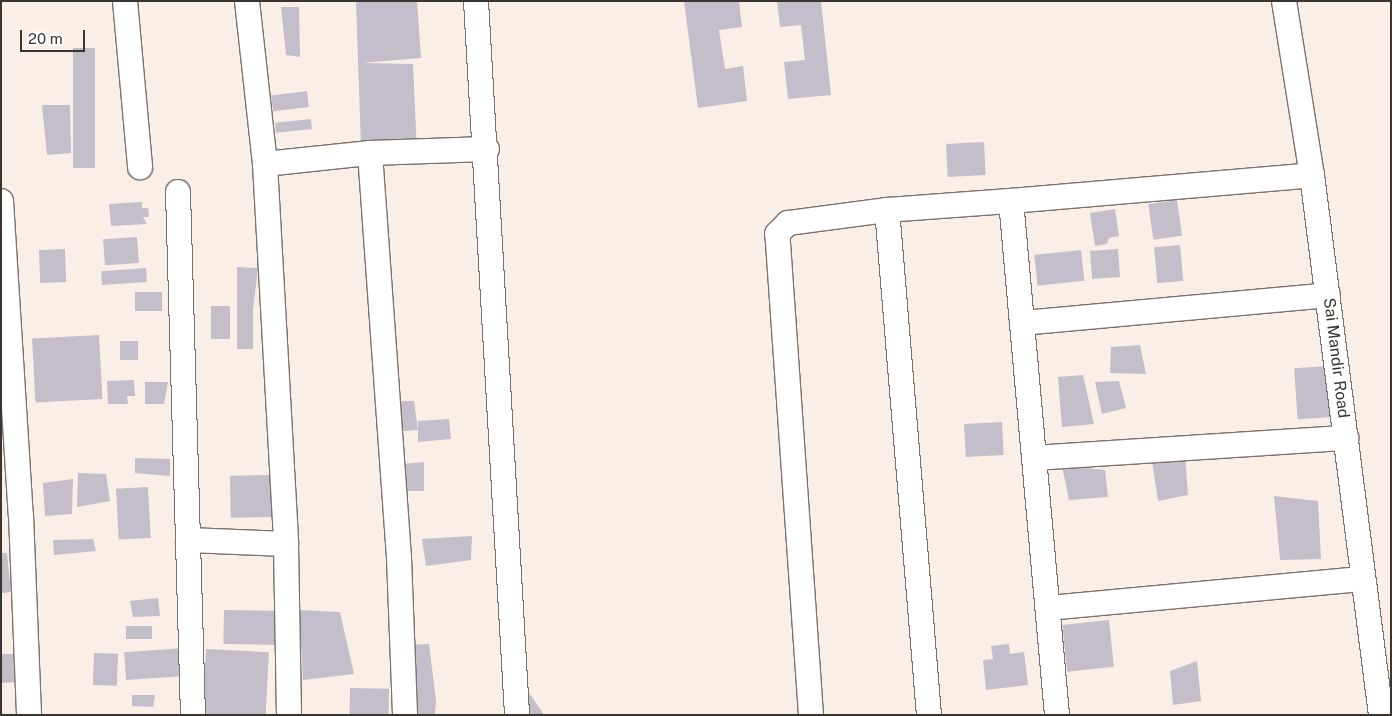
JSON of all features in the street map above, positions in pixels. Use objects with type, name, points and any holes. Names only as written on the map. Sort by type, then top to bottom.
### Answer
[{"type":"street","points":[[125,1],[140,167]]},
{"type":"street","points":[[247,1],[264,164],[286,544],[289,715]]},
{"type":"street","points":[[476,1],[487,149],[517,715]]},
{"type":"street","name":"Sai Mandir Road","points":[[1284,1],[1312,175],[1381,715]]},
{"type":"street","points":[[264,164],[370,154],[487,149]]},
{"type":"street","points":[[370,154],[399,558],[405,715]]},
{"type":"street","points":[[811,715],[776,234],[788,223],[887,210],[1312,175]]},
{"type":"street","points":[[178,192],[192,715]]},
{"type":"street","points":[[1011,200],[1057,715]]},
{"type":"street","points":[[1,201],[21,516],[28,715]]},
{"type":"street","points":[[887,210],[929,715]]},
{"type":"street","points":[[1022,323],[1328,295]]},
{"type":"street","points":[[1034,458],[1346,438]]},
{"type":"street","points":[[188,540],[286,544]]},
{"type":"street","points":[[1048,608],[1363,579]]},
{"type":"building","points":[[356,1],[417,1],[421,58],[362,63],[413,64],[417,152],[361,148]]},
{"type":"building","points":[[684,1],[739,1],[742,27],[719,30],[725,69],[743,66],[747,101],[698,108]]},
{"type":"building","points":[[777,1],[821,1],[831,95],[788,99],[784,62],[805,60],[801,25],[780,27]]},
{"type":"building","points":[[281,7],[299,7],[300,57],[286,55]]},
{"type":"building","points":[[73,48],[95,48],[95,168],[73,168]]},
{"type":"building","points":[[307,91],[309,107],[273,111],[271,95]]},
{"type":"building","points":[[42,105],[70,105],[71,153],[47,155]]},
{"type":"building","points":[[311,119],[312,129],[276,133],[275,123]]},
{"type":"building","points":[[984,142],[986,175],[948,177],[946,144]]},
{"type":"building","points":[[1177,200],[1182,236],[1153,240],[1148,204]]},
{"type":"building","points":[[142,202],[142,208],[148,208],[149,217],[143,217],[147,224],[111,226],[109,204]]},
{"type":"building","points":[[1115,209],[1119,236],[1109,238],[1107,244],[1095,246],[1090,213]]},
{"type":"building","points":[[137,237],[139,263],[105,265],[103,239]]},
{"type":"building","points":[[1180,245],[1183,281],[1157,283],[1154,247]]},
{"type":"building","points":[[65,249],[66,282],[40,283],[39,250]]},
{"type":"building","points":[[1118,249],[1120,277],[1092,279],[1090,251]]},
{"type":"building","points":[[1081,250],[1084,281],[1037,286],[1034,255]]},
{"type":"building","points":[[237,267],[258,268],[253,310],[253,349],[237,349]]},
{"type":"building","points":[[146,268],[147,282],[102,285],[101,271]]},
{"type":"building","points":[[135,292],[162,292],[162,311],[135,311]]},
{"type":"building","points":[[211,306],[230,306],[230,339],[211,339]]},
{"type":"building","points":[[99,335],[102,399],[35,402],[32,339]]},
{"type":"building","points":[[120,341],[138,341],[138,360],[120,360]]},
{"type":"building","points":[[1140,345],[1146,374],[1110,373],[1111,347]]},
{"type":"building","points":[[1328,366],[1332,417],[1298,419],[1294,368]]},
{"type":"building","points":[[1083,375],[1094,424],[1062,427],[1058,377]]},
{"type":"building","points":[[134,380],[135,396],[127,396],[128,404],[108,404],[107,381]]},
{"type":"building","points":[[1119,381],[1126,408],[1102,414],[1095,382]]},
{"type":"building","points":[[145,382],[168,382],[164,404],[145,404]]},
{"type":"building","points":[[388,401],[414,401],[418,430],[390,432]]},
{"type":"building","points":[[449,419],[451,439],[418,442],[418,421]]},
{"type":"building","points":[[1002,422],[1004,455],[966,457],[964,424]]},
{"type":"building","points":[[1185,454],[1188,495],[1158,501],[1152,461]]},
{"type":"building","points":[[135,458],[170,459],[170,476],[135,473]]},
{"type":"building","points":[[424,462],[424,491],[402,491],[393,465]]},
{"type":"building","points":[[1062,466],[1105,470],[1108,497],[1069,500]]},
{"type":"building","points":[[78,473],[106,474],[110,501],[77,507]]},
{"type":"building","points":[[275,475],[276,517],[231,518],[230,476]]},
{"type":"building","points":[[73,479],[72,514],[45,516],[43,483]]},
{"type":"building","points":[[148,487],[151,538],[119,540],[116,489]]},
{"type":"building","points":[[1274,496],[1318,501],[1321,559],[1280,560]]},
{"type":"building","points":[[472,536],[471,560],[426,566],[422,539]]},
{"type":"building","points":[[93,539],[96,551],[54,555],[53,540]]},
{"type":"building","points":[[1,553],[7,553],[11,592],[1,593]]},
{"type":"building","points":[[158,598],[160,616],[133,617],[130,601]]},
{"type":"building","points":[[224,610],[279,611],[278,645],[223,644]]},
{"type":"building","points":[[299,610],[340,612],[354,674],[303,680]]},
{"type":"building","points":[[1109,620],[1114,667],[1067,672],[1062,625]]},
{"type":"building","points":[[126,626],[152,626],[152,639],[126,639]]},
{"type":"building","points":[[429,644],[436,701],[435,715],[407,715],[407,645]]},
{"type":"building","points":[[1009,644],[1010,654],[1024,652],[1028,685],[986,690],[983,660],[993,659],[991,646]]},
{"type":"building","points":[[184,648],[186,676],[126,680],[124,652]]},
{"type":"building","points":[[206,649],[269,652],[266,715],[203,715]]},
{"type":"building","points":[[94,653],[118,654],[117,686],[93,685]]},
{"type":"building","points":[[1,654],[14,654],[16,682],[1,683]]},
{"type":"building","points":[[1197,661],[1201,701],[1173,705],[1170,671]]},
{"type":"building","points":[[522,682],[544,715],[524,715]]},
{"type":"building","points":[[350,688],[389,689],[389,715],[350,715]]},
{"type":"building","points":[[132,695],[155,695],[153,707],[132,706]]}]
